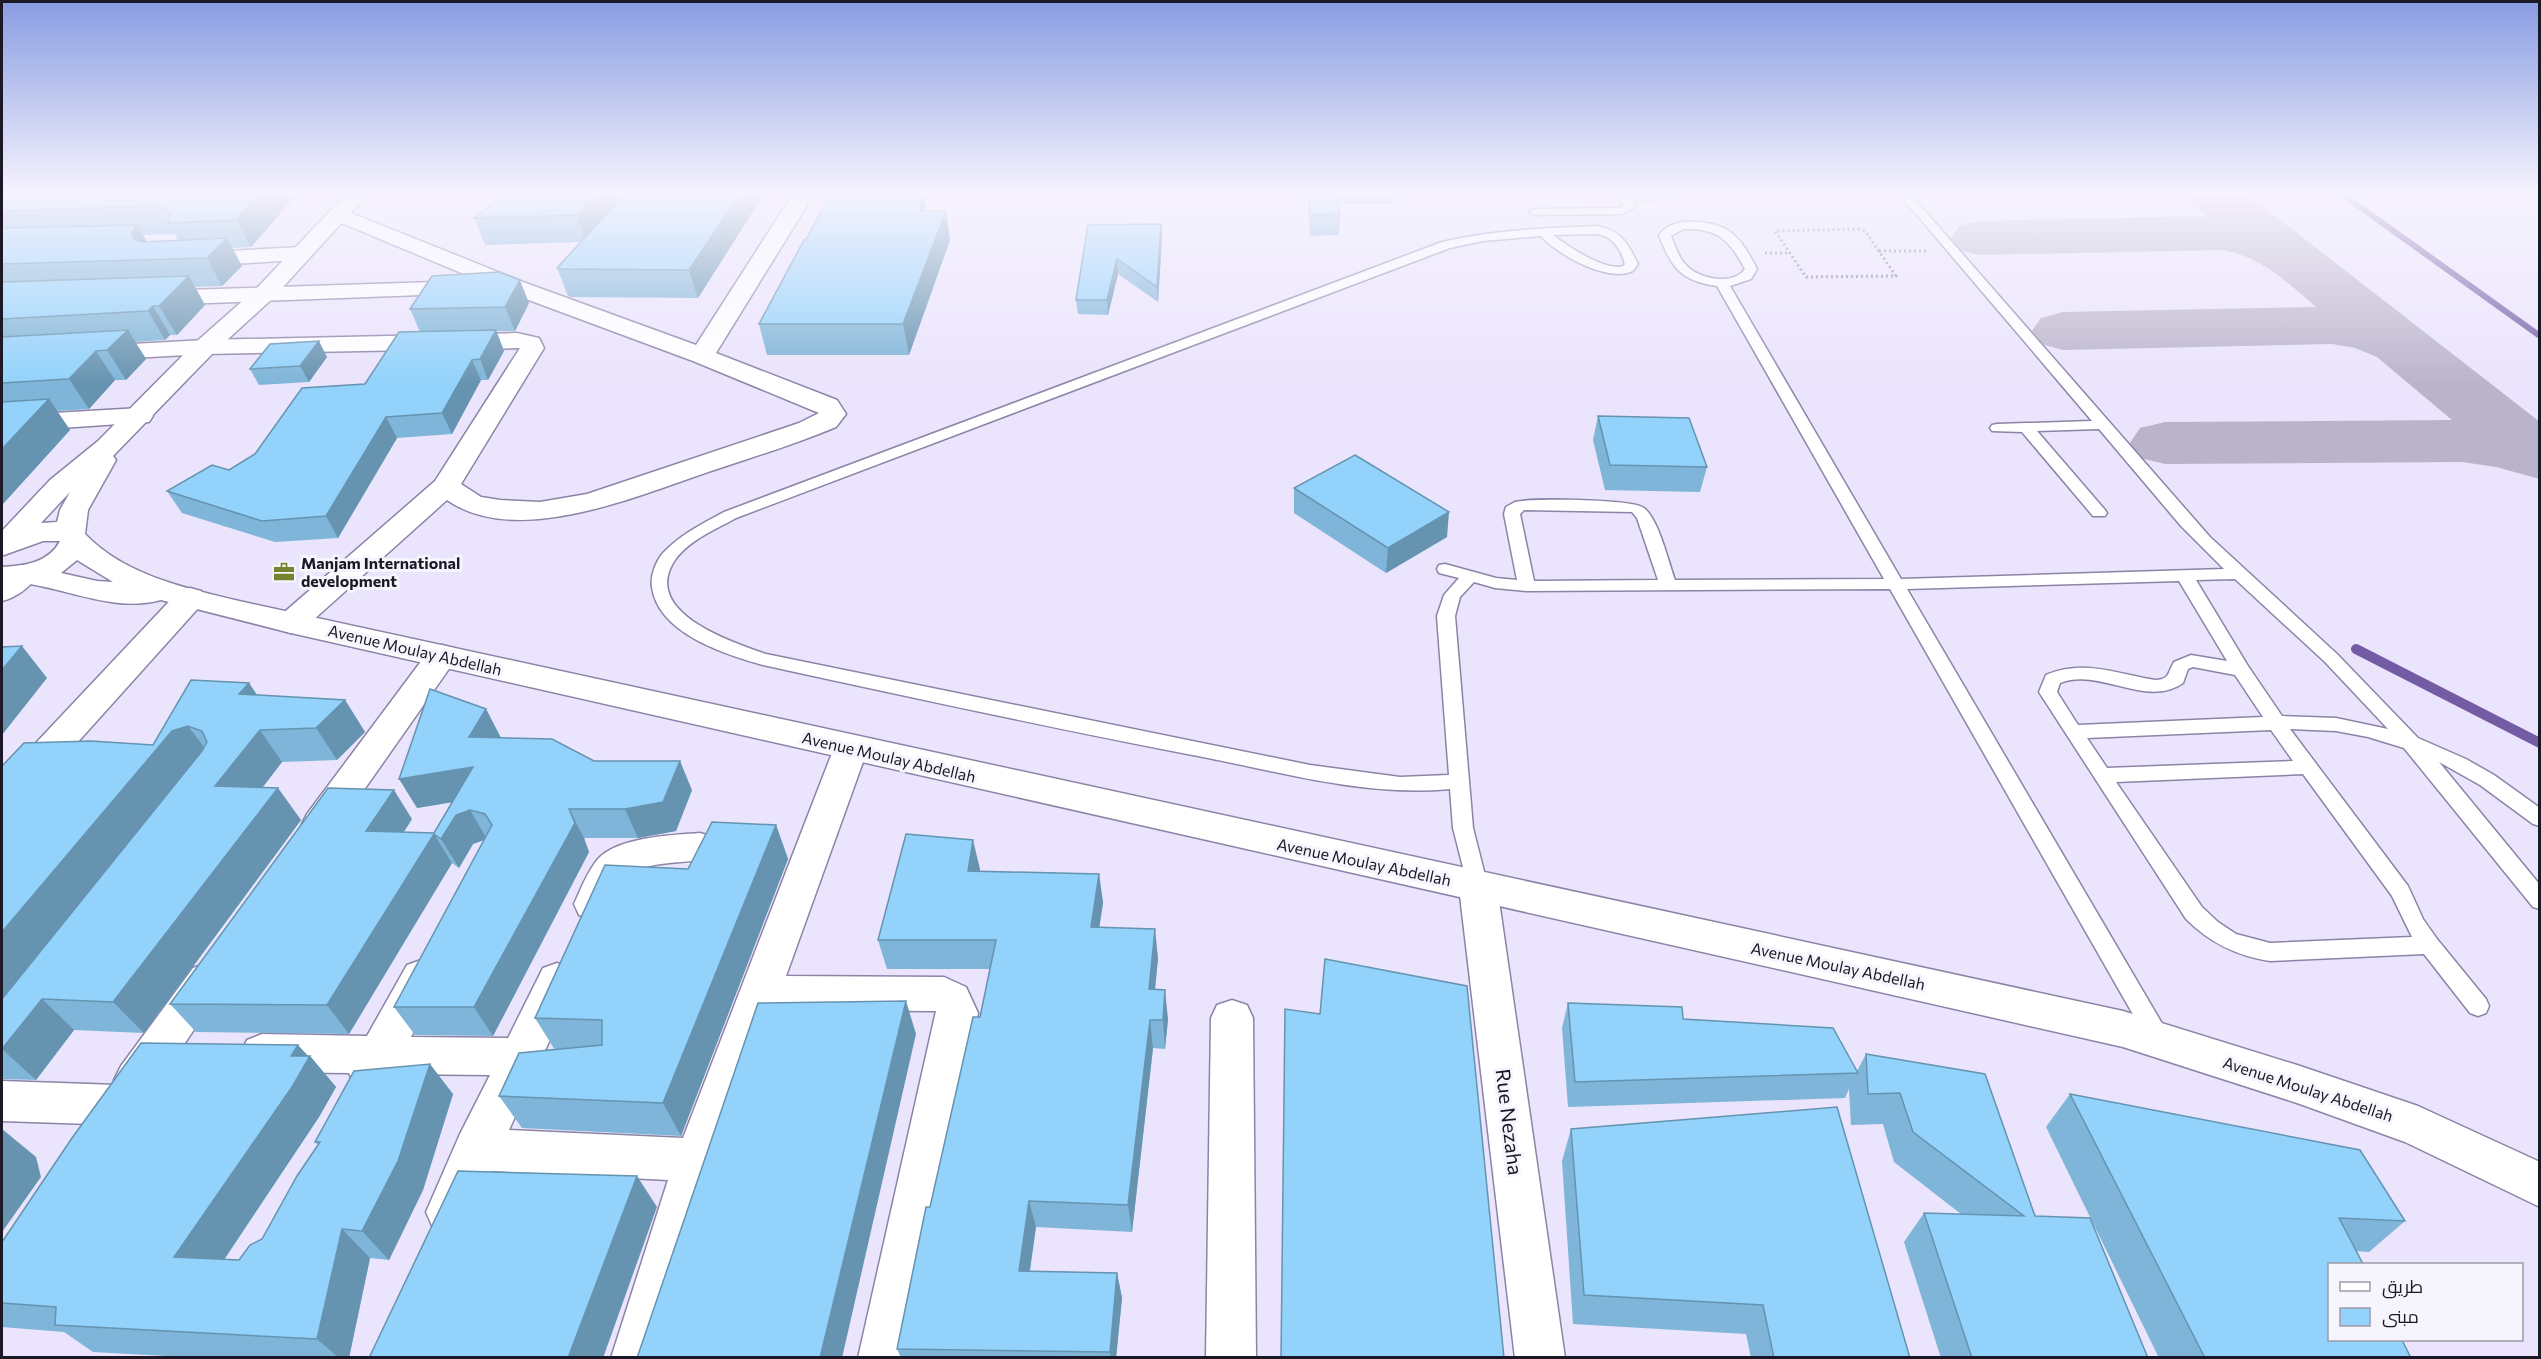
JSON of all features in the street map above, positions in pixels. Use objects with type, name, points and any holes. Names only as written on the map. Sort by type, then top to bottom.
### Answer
[{"type":"street","points":[[172,261],[237,257]]},
{"type":"street","name":"Avenue Moulay Abdellah","points":[[3,547],[60,486],[108,447],[205,347],[266,293],[297,257]]},
{"type":"street","points":[[443,257],[515,287]]},
{"type":"street","points":[[702,356],[764,257]]},
{"type":"street","points":[[138,298],[515,287],[557,291],[702,356],[828,406],[833,414],[827,421],[808,429],[592,502],[540,511],[500,509],[472,504],[446,486]]},
{"type":"street","points":[[73,355],[205,347],[517,340],[530,343],[532,348],[446,486],[291,623]]},
{"type":"street","points":[[2,424],[140,416]]},
{"type":"street","name":"Avenue Moulay Abdellah","points":[[14,579],[57,562],[70,551],[74,510],[108,447]]},
{"type":"street","name":"Avenue Moulay Abdellah","points":[[3,547],[40,532],[58,531],[72,538],[82,552],[94,561],[180,596],[291,623],[2123,1029],[2297,1084],[2418,1126],[2540,1185]]},
{"type":"street","name":"Avenue Moulay Abdellah","points":[[14,579],[97,591],[180,596]]},
{"type":"street","points":[[2,802],[180,596]]},
{"type":"street","points":[[302,849],[442,656]]},
{"type":"street","points":[[636,1358],[697,1160],[851,748]]},
{"type":"street","points":[[433,1248],[476,1149],[608,875],[615,865],[625,860],[662,851],[700,847]]},
{"type":"street","name":"Rue Nezaha","points":[[1478,887],[1539,1358]]},
{"type":"street","points":[[351,1106],[439,945]]},
{"type":"street","points":[[93,1144],[155,1052],[225,955]]},
{"type":"street","points":[[761,993],[944,994],[957,1005],[884,1358]]},
{"type":"street","points":[[1231,1358],[1232,1018]]},
{"type":"street","points":[[155,1052],[520,1057]]},
{"type":"street","points":[[2,1101],[120,1105]]},
{"type":"street","points":[[476,1149],[697,1160]]},
{"type":"lane","points":[[1416,257],[730,515],[698,531],[683,542],[663,567],[659,580],[659,593],[663,605],[686,627],[720,646],[763,659],[1098,731],[1360,780],[1410,786],[1460,781]]},
{"type":"lane","points":[[1582,257],[1607,270],[1622,271],[1632,267],[1629,257]]},
{"type":"lane","points":[[1676,257],[1682,269],[1698,278],[1721,282],[1743,279],[1749,274],[1751,269],[1744,257]]},
{"type":"lane","points":[[1958,257],[2187,523],[2377,705],[2466,808],[2540,901]]},
{"type":"lane","points":[[1721,282],[2160,1041]]},
{"type":"lane","points":[[1997,428],[2102,424]]},
{"type":"lane","points":[[2027,428],[2099,513]]},
{"type":"lane","points":[[1527,585],[1512,514],[1512,510],[1521,505],[1624,506],[1637,509],[1644,517],[1668,585]]},
{"type":"lane","points":[[1445,569],[1495,583],[1527,585],[1896,584],[2238,574]]},
{"type":"lane","points":[[2184,575],[2241,670],[2306,767],[2401,892],[2414,923],[2429,945],[2478,1006]]},
{"type":"lane","points":[[1470,577],[1452,595],[1446,616],[1463,828],[1478,887]]},
{"type":"lane","points":[[2241,670],[2191,661],[2180,666],[2178,678],[2173,683],[2154,686],[2089,672],[2067,672],[2058,674],[2052,679],[2048,692],[2194,913],[2207,928],[2227,941],[2249,949],[2270,952],[2429,945]]},
{"type":"lane","points":[[2073,732],[2277,723],[2336,723],[2371,730],[2445,756],[2481,774],[2513,796],[2540,819]]},
{"type":"lane","points":[[2102,775],[2306,767]]},
{"type":"path","points":[[1792,257],[1806,277],[1896,276],[1884,257]]},
{"type":"building","points":[[2,257],[208,257],[207,258],[2,264]]},
{"type":"building","points":[[567,257],[697,257],[689,270],[557,268]]},
{"type":"building","points":[[795,257],[928,257],[903,324],[759,324]]},
{"type":"building","points":[[1083,257],[1159,257],[1157,287],[1117,259],[1107,300],[1076,300]]},
{"type":"building","points":[[499,272],[520,280],[505,307],[410,309],[432,276]]},
{"type":"building","points":[[189,276],[159,306],[153,306],[148,311],[2,319],[2,282]]},
{"type":"building","points":[[128,330],[107,350],[96,351],[69,379],[2,383],[2,337]]},
{"type":"building","points":[[496,330],[480,359],[472,360],[442,413],[386,417],[326,516],[262,521],[167,491],[212,465],[229,470],[255,454],[302,388],[365,384],[399,332]]},
{"type":"building","points":[[319,341],[300,366],[250,369],[270,344]]},
{"type":"building","points":[[49,399],[2,449],[2,402]]},
{"type":"building","points":[[1598,416],[1689,418],[1707,467],[1610,465]]},
{"type":"building","points":[[1355,455],[1449,512],[1388,548],[1294,488]]},
{"type":"building","points":[[22,646],[2,670],[2,647]]},
{"type":"building","points":[[191,680],[249,683],[239,694],[345,700],[316,728],[260,730],[215,786],[278,788],[113,1002],[42,999],[2,1049],[2,999],[207,742],[202,731],[188,726],[172,731],[2,932],[2,766],[24,743],[91,741],[153,745]]},
{"type":"building","points":[[430,689],[486,709],[469,737],[552,739],[594,761],[680,761],[663,802],[625,809],[569,809],[575,823],[474,1007],[394,1007],[492,825],[485,814],[470,810],[456,815],[441,839],[434,834],[327,1005],[170,1004],[328,788],[394,790],[366,831],[434,833],[473,767],[399,779]]},
{"type":"building","points":[[712,822],[776,825],[663,1103],[499,1096],[519,1053],[602,1045],[602,1020],[535,1018],[605,865],[688,869]]},
{"type":"building","points":[[906,834],[973,840],[968,871],[1099,874],[1091,927],[1155,929],[1149,989],[1165,990],[1163,1020],[1150,1020],[1128,1205],[1029,1201],[1019,1271],[1117,1273],[1110,1352],[897,1349],[926,1207],[930,1207],[973,1017],[980,1017],[996,940],[878,940]]},
{"type":"building","points":[[1325,959],[1467,986],[1504,1358],[1281,1358],[1285,1009],[1320,1014]]},
{"type":"building","points":[[906,1001],[820,1358],[637,1358],[758,1003]]},
{"type":"building","points":[[1568,1003],[1682,1007],[1683,1019],[1833,1028],[1858,1073],[1575,1082]]},
{"type":"building","points":[[141,1043],[298,1045],[291,1056],[310,1056],[292,1087],[174,1257],[239,1260],[250,1245],[262,1239],[297,1176],[320,1142],[315,1142],[354,1071],[430,1064],[398,1161],[362,1231],[342,1229],[317,1339],[55,1325],[56,1307],[2,1303],[2,1242],[72,1138]]},
{"type":"building","points":[[1866,1054],[1985,1074],[2035,1216],[2090,1218],[2148,1358],[1972,1358],[1924,1213],[2024,1216],[1913,1132],[1900,1093],[1868,1094]]},
{"type":"building","points":[[2070,1094],[2360,1150],[2405,1221],[2339,1218],[2362,1263],[2328,1263],[2328,1341],[2402,1341],[2411,1358],[2205,1358]]},
{"type":"building","points":[[1837,1107],[1910,1358],[1774,1358],[1763,1305],[1584,1295],[1571,1129]]},
{"type":"building","points":[[458,1171],[637,1176],[568,1358],[369,1358]]},
{"type":"waterway","points":[[2430,257],[2540,336]]},
{"type":"waterway","points":[[2358,650],[2356,649],[2540,743]]},
{"type":"taxiway","points":[[2292,257],[2525,445],[2540,454]]},
{"type":"taxiway","points":[[2063,331],[2332,325],[2373,333],[2396,343]]},
{"type":"taxiway","points":[[2165,443],[2462,441],[2508,447],[2540,458]]},
{"type":"place","name":"Manjam International development","points":[[284,572]]}]
